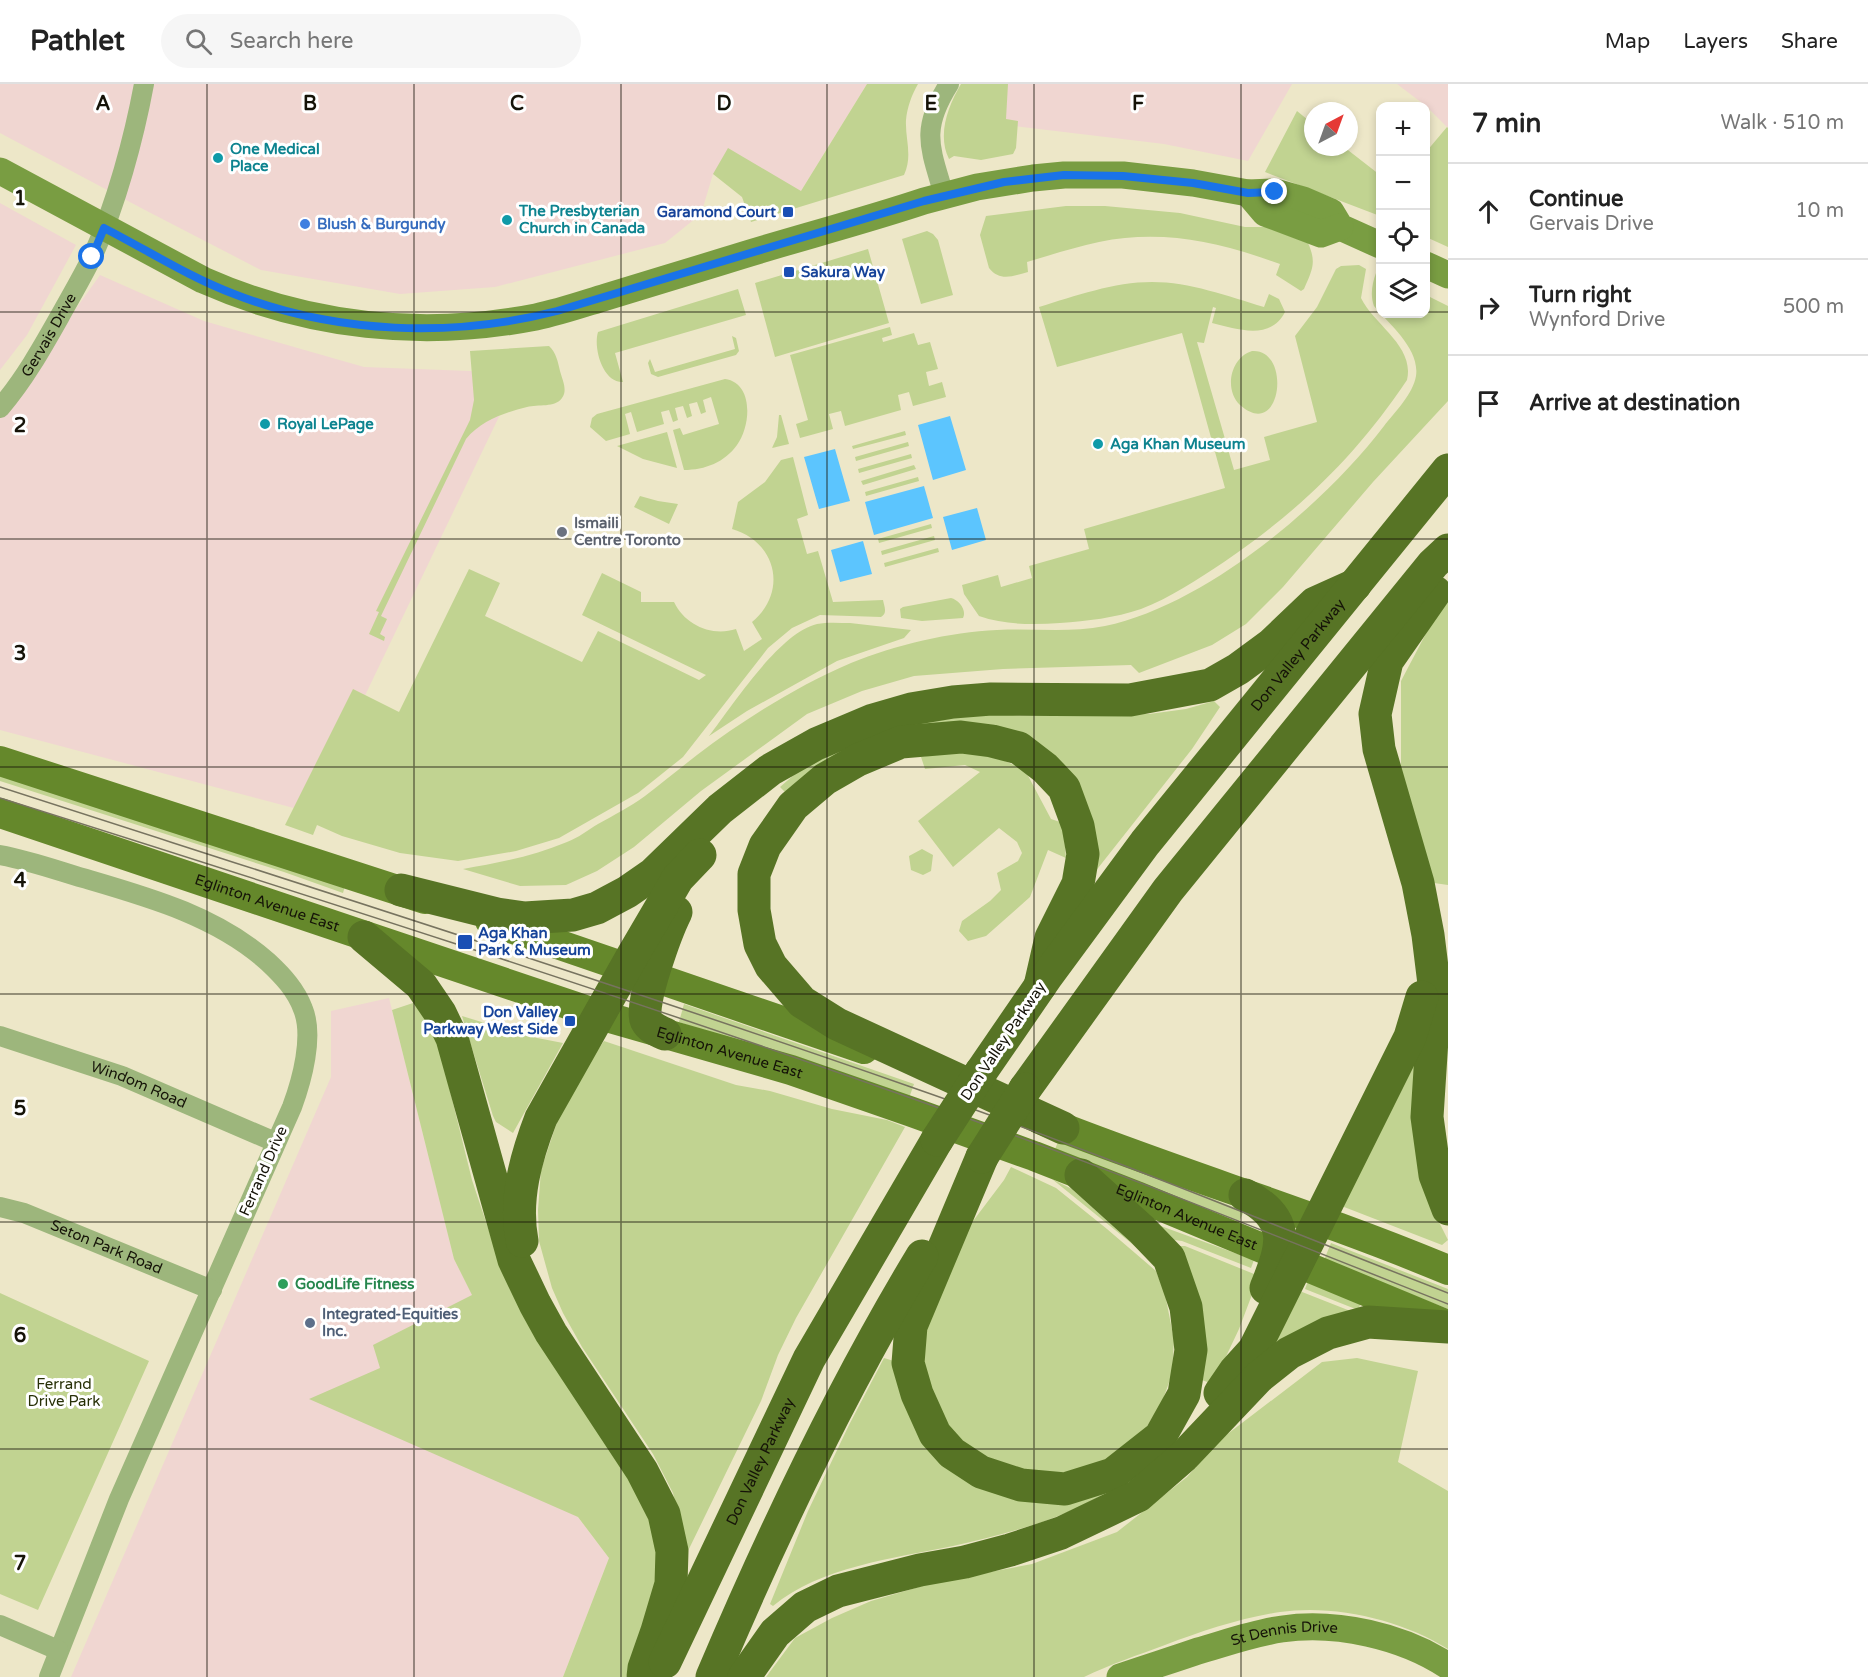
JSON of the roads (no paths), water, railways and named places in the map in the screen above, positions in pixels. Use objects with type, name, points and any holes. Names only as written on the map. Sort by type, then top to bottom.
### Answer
[{"type":"highway","name":"Don Valley Parkway","points":[[659,1677],[809,1359],[937,1140],[981,1072],[1040,986],[1144,843],[1448,470]]},
{"type":"highway","points":[[712,1677],[758,1568],[830,1422],[893,1303],[1025,1089],[1168,890],[1425,573],[1448,550]]},
{"type":"highway","points":[[1448,567],[1442,582],[1387,661],[1375,714],[1379,749],[1418,883],[1428,935],[1435,992],[1427,1117],[1435,1175],[1448,1209]]},
{"type":"highway","points":[[400,890],[497,914],[525,918],[573,915],[597,908],[627,892],[653,874],[720,809],[770,770],[816,744],[873,720],[911,709],[953,702],[991,699],[1130,700],[1210,685],[1272,645],[1315,603],[1355,585]]},
{"type":"highway","points":[[1040,986],[1052,938],[1078,884],[1083,854],[1078,826],[1064,788],[1045,768],[1019,748],[992,741],[961,737],[901,742],[858,760],[825,779],[793,806],[765,846],[754,874],[754,910],[760,944],[771,966],[802,1002],[837,1024],[1063,1128]]},
{"type":"highway","points":[[535,1304],[519,1226],[521,1184],[541,1118],[600,1015],[639,973],[714,839],[816,744]]},
{"type":"highway","points":[[1110,1509],[1193,1432],[1234,1371],[1254,1350],[1288,1258],[1318,1220],[1410,1037],[1425,991],[1428,935]]},
{"type":"highway","points":[[364,937],[421,985],[440,1013],[452,1038],[514,1260],[535,1304],[578,1376],[642,1472],[664,1514],[672,1551],[671,1584],[643,1677]]},
{"type":"highway","points":[[639,973],[644,1014],[652,1028],[665,1034]]},
{"type":"highway","points":[[982,1157],[911,1326],[908,1363],[917,1394],[934,1434],[952,1453],[981,1472],[1021,1485],[1065,1489],[1113,1474],[1160,1437],[1184,1394],[1191,1350],[1186,1307],[1169,1258],[1142,1230],[1081,1175]]},
{"type":"highway","points":[[1245,1195],[1259,1202],[1270,1212],[1278,1227],[1288,1258]]},
{"type":"highway","points":[[744,1677],[775,1633],[805,1607],[838,1591],[1011,1550],[1061,1533],[1138,1496],[1184,1456],[1259,1377],[1289,1353],[1328,1333],[1357,1324],[1391,1322],[1448,1326]]},
{"type":"main road","points":[[0,761],[400,890],[876,1053],[1063,1128],[1318,1220],[1448,1270]]},
{"type":"main road","name":"Eglinton Avenue East","points":[[0,813],[600,1015],[791,1070],[1081,1175],[1288,1258],[1448,1326]]},
{"type":"street","name":"Gervais Drive","points":[[0,408],[41,350],[92,257],[104,228],[139,111],[144,84]]},
{"type":"street","points":[[944,195],[930,151],[930,136],[934,111],[949,84]]},
{"type":"street","points":[[0,171],[104,228],[235,295],[276,308],[326,319],[421,329],[463,327],[536,317],[944,195],[1004,182],[1064,175],[1123,176],[1193,183],[1248,193],[1275,192],[1304,200],[1330,212],[1340,227],[1376,243]]},
{"type":"street","points":[[1430,267],[1448,275]]},
{"type":"street","name":"Ferrand Drive","points":[[0,855],[114,887],[198,916],[250,946],[287,980],[304,1010],[307,1042],[301,1083],[142,1446],[49,1677]]},
{"type":"street","name":"Windom Road","points":[[0,1036],[122,1076],[275,1142]]},
{"type":"street","name":"Seton Park Road","points":[[0,1207],[24,1213],[212,1290]]},
{"type":"street","points":[[0,1625],[58,1650]]},
{"type":"street","name":"St Dennis Drive","points":[[1120,1677],[1262,1632],[1285,1628],[1337,1628],[1404,1642],[1448,1666]]},
{"type":"water","points":[[950,416],[966,470],[933,480],[918,425]]},
{"type":"water","points":[[835,449],[850,501],[819,509],[804,457]]},
{"type":"water","points":[[924,486],[933,518],[874,535],[865,502]]},
{"type":"water","points":[[977,508],[986,540],[952,550],[943,517]]},
{"type":"water","points":[[863,541],[872,574],[840,582],[831,550]]},
{"type":"tram line","points":[[0,787],[568,971],[908,1086],[1111,1161],[1448,1293]]},
{"type":"tram line","points":[[0,798],[569,981],[908,1097],[1112,1172],[1448,1304]]},
{"type":"place","name":"One Medical Place","points":[[218,158]]},
{"type":"place","name":"Garamond Court","points":[[788,212]]},
{"type":"place","name":"The Presbyterian Church in Canada","points":[[507,220]]},
{"type":"place","name":"Blush & Burgundy","points":[[305,224]]},
{"type":"place","name":"Sakura Way","points":[[789,272]]},
{"type":"place","name":"Royal LePage","points":[[265,424]]},
{"type":"place","name":"Aga Khan Museum","points":[[1098,444]]},
{"type":"place","name":"Ismaili Centre Toronto","points":[[562,532]]},
{"type":"place","name":"Aga Khan Park & Museum","points":[[465,942]]},
{"type":"place","name":"Don Valley Parkway West Side","points":[[570,1021]]},
{"type":"place","name":"GoodLife Fitness","points":[[283,1284]]},
{"type":"place","name":"Integrated-Equities Inc.","points":[[310,1323]]},
{"type":"park label","name":"Ferrand Drive Park","points":[[64,1392]]}]
